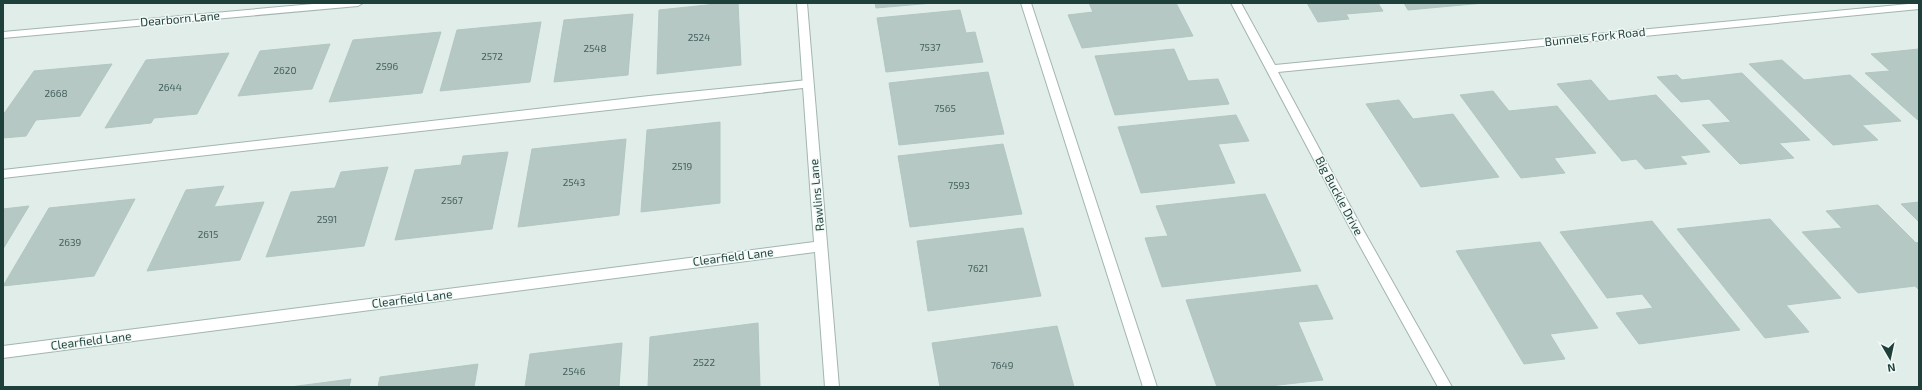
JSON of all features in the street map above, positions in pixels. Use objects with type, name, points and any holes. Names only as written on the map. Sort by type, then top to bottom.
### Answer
[{"type":"street","name":"Dearborn Lane","points":[[3,36],[358,3]]},
{"type":"street","name":"Rawlins Lane","points":[[802,3],[832,387]]},
{"type":"street","points":[[1026,3],[1150,387]]},
{"type":"street","name":"Big Buckle Drive","points":[[1236,3],[1356,228],[1445,387]]},
{"type":"street","name":"Bunnels Fork Road","points":[[1272,69],[1919,6]]},
{"type":"street","points":[[3,174],[649,100],[808,84]]},
{"type":"street","name":"Clearfield Lane","points":[[3,352],[821,246]]},
{"type":"building","points":[[738,3],[741,65],[657,74],[659,10]]},
{"type":"building","points":[[875,3],[933,3],[876,8]]},
{"type":"building","points":[[1089,3],[1176,3],[1193,36],[1082,48],[1068,15],[1093,12]]},
{"type":"building","points":[[1307,3],[1378,3],[1383,11],[1346,14],[1349,19],[1318,22]]},
{"type":"building","points":[[1404,3],[1484,3],[1408,10]]},
{"type":"building","points":[[960,10],[966,33],[975,32],[983,62],[886,72],[877,18]]},
{"type":"building","points":[[633,14],[628,75],[554,82],[564,20]]},
{"type":"building","points":[[541,22],[530,82],[440,91],[457,30]]},
{"type":"building","points":[[441,32],[422,93],[329,102],[353,40]]},
{"type":"building","points":[[330,44],[312,89],[238,96],[260,51]]},
{"type":"building","points":[[1174,49],[1188,81],[1218,79],[1229,104],[1115,115],[1095,56]]},
{"type":"building","points":[[1919,49],[1919,121],[1865,73],[1890,71],[1871,54]]},
{"type":"building","points":[[229,53],[197,114],[154,118],[151,123],[105,128],[146,60]]},
{"type":"building","points":[[1782,60],[1804,80],[1850,75],[1901,121],[1862,125],[1878,140],[1833,145],[1749,64]]},
{"type":"building","points":[[112,64],[80,116],[36,120],[26,136],[3,138],[3,115],[34,71]]},
{"type":"building","points":[[988,72],[1004,134],[899,145],[889,83]]},
{"type":"building","points":[[1742,73],[1810,140],[1779,143],[1794,158],[1740,164],[1702,125],[1731,122],[1709,99],[1681,102],[1657,77],[1677,75],[1682,80]]},
{"type":"building","points":[[1591,80],[1609,101],[1656,95],[1710,152],[1680,156],[1687,164],[1645,169],[1636,159],[1622,161],[1557,84]]},
{"type":"building","points":[[1493,91],[1509,111],[1557,106],[1596,153],[1554,158],[1565,173],[1521,178],[1460,95]]},
{"type":"building","points":[[1399,100],[1413,119],[1453,114],[1499,177],[1421,187],[1366,104]]},
{"type":"building","points":[[1236,115],[1249,141],[1218,144],[1235,183],[1141,193],[1118,127]]},
{"type":"building","points":[[720,122],[720,203],[641,212],[647,130]]},
{"type":"building","points":[[626,139],[619,215],[518,227],[532,149]]},
{"type":"building","points":[[1003,144],[1022,214],[910,227],[898,156]]},
{"type":"building","points":[[508,152],[492,229],[395,240],[415,170],[461,165],[463,156]]},
{"type":"building","points":[[388,167],[364,246],[266,257],[291,192],[335,188],[341,172]]},
{"type":"building","points":[[224,186],[214,207],[264,202],[240,260],[147,271],[186,190]]},
{"type":"building","points":[[1265,194],[1301,271],[1162,287],[1145,238],[1168,236],[1156,206]]},
{"type":"building","points":[[135,199],[94,276],[3,286],[49,208]]},
{"type":"building","points":[[1919,202],[1919,222],[1901,204]]},
{"type":"building","points":[[1878,205],[1916,243],[1919,242],[1919,290],[1915,286],[1858,293],[1802,232],[1842,228],[1826,211]]},
{"type":"building","points":[[29,206],[3,249],[3,209]]},
{"type":"building","points":[[1770,219],[1841,298],[1786,305],[1809,332],[1765,338],[1677,229]]},
{"type":"building","points":[[1652,221],[1740,330],[1639,344],[1616,313],[1653,308],[1642,294],[1607,298],[1560,232]]},
{"type":"building","points":[[1023,228],[1041,296],[928,311],[917,241]]},
{"type":"building","points":[[1540,242],[1598,328],[1550,334],[1565,359],[1524,364],[1456,251]]},
{"type":"building","points":[[1317,285],[1333,319],[1298,322],[1323,380],[1261,387],[1217,387],[1186,300]]},
{"type":"building","points":[[758,323],[760,387],[648,387],[650,337]]},
{"type":"building","points":[[1057,326],[1074,387],[940,387],[932,343]]},
{"type":"building","points":[[622,343],[619,387],[525,387],[530,354]]},
{"type":"building","points":[[478,364],[474,387],[378,387],[380,377]]},
{"type":"building","points":[[351,379],[349,387],[290,387]]}]
